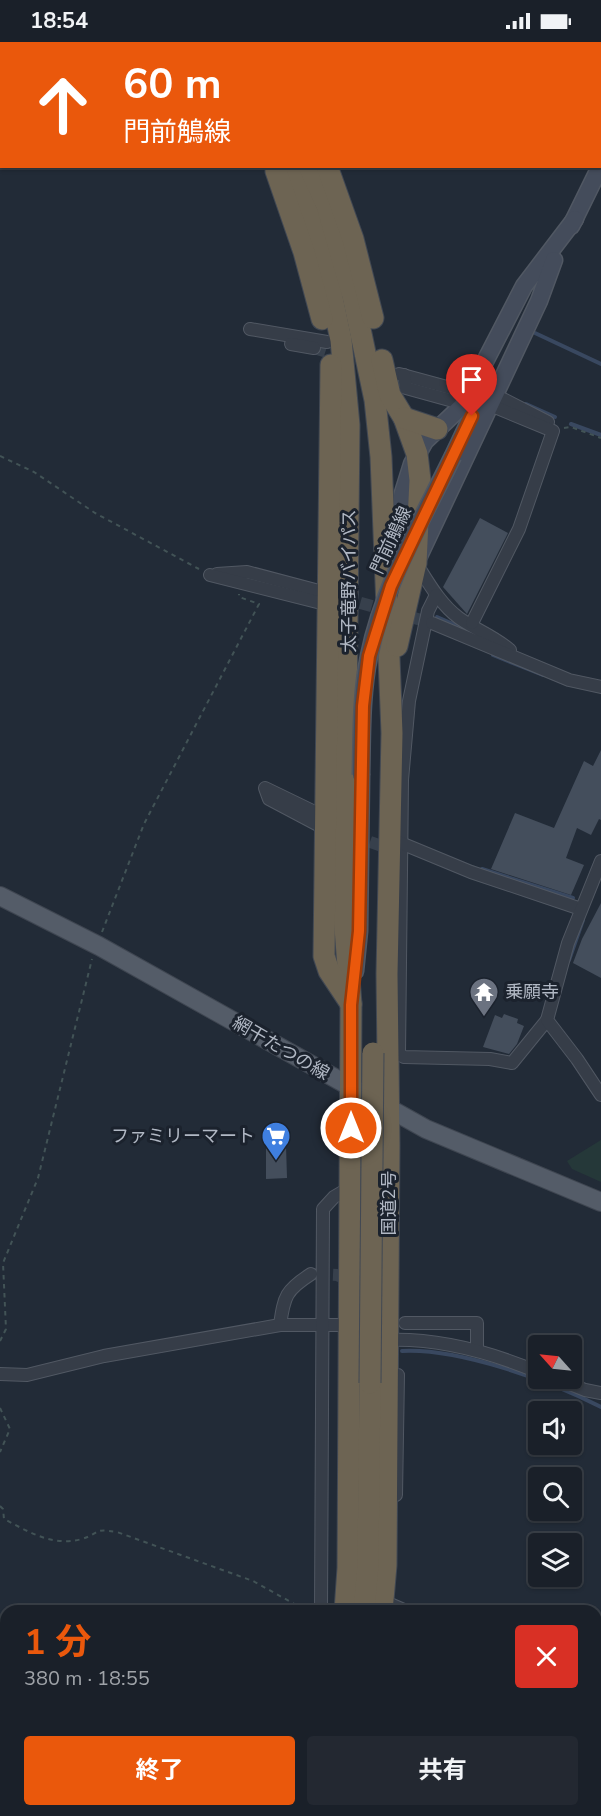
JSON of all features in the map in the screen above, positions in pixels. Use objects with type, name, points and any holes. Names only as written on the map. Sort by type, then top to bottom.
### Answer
[{"type":"highway","points":[[275,168],[304,252],[320,345],[331,365],[350,476]]},
{"type":"highway","name":"太子竜野バイパス","points":[[289,168],[309,216],[329,283],[341,340],[347,384],[350,476],[349,610],[330,822],[344,915],[351,1005]]},
{"type":"highway","name":"太子竜野バイパス","points":[[310,168],[327,206],[353,296],[375,400],[381,469],[384,586],[392,687]]},
{"type":"highway","points":[[328,168],[353,240],[386,383],[404,418],[417,454],[420,480],[416,563],[399,630],[392,687]]},
{"type":"highway","points":[[330,822],[323,598],[331,365]]},
{"type":"highway","points":[[404,418],[436,429]]},
{"type":"highway","points":[[365,1605],[368,1565],[378,723],[384,586]]},
{"type":"highway","name":"国道2号","points":[[387,1605],[386,1565],[393,1340],[387,1108],[400,846],[392,687]]},
{"type":"highway","points":[[345,1605],[351,1005]]},
{"type":"main road","name":"門前鵤線","points":[[351,1005],[359,931],[365,678],[374,633],[391,586],[501,355],[554,260],[600,168]]},
{"type":"main road","points":[[417,454],[461,397],[524,286],[575,219]]},
{"type":"main road","points":[[416,563],[496,402],[554,260]]},
{"type":"main road","name":"網干たつの線","points":[[0,896],[99,946],[426,1130],[601,1202]]},
{"type":"street","points":[[400,374],[406,388],[461,397]]},
{"type":"street","points":[[471,623],[519,529],[553,431],[496,402]]},
{"type":"street","points":[[416,563],[436,595],[459,618],[498,639],[518,657]]},
{"type":"street","points":[[210,575],[247,572],[323,598],[349,610]]},
{"type":"street","points":[[210,575],[239,584],[323,598]]},
{"type":"street","points":[[406,604],[436,595]]},
{"type":"street","points":[[397,782],[409,701],[428,611],[436,595]]},
{"type":"street","points":[[432,623],[569,680],[601,687]]},
{"type":"street","points":[[400,846],[581,909]]},
{"type":"street","points":[[394,970],[399,1054],[404,1057],[490,1059],[512,1064],[547,1020],[568,943],[601,861]]},
{"type":"street","points":[[547,1020],[578,1059],[601,1095]]},
{"type":"street","points":[[321,1605],[323,1209],[334,1197],[351,1187]]},
{"type":"street","points":[[280,1325],[283,1298],[293,1285],[311,1274]]},
{"type":"street","points":[[405,1323],[477,1323],[477,1350]]},
{"type":"street","points":[[0,1374],[27,1375],[104,1356],[280,1325],[349,1325]]},
{"type":"street","points":[[393,1340],[427,1339],[477,1350],[528,1368]]},
{"type":"street","points":[[582,1389],[601,1393]]},
{"type":"path","points":[[553,431],[571,427],[601,438]]},
{"type":"path","points":[[0,456],[34,472],[95,513],[210,575]]},
{"type":"path","points":[[0,1341],[6,1329],[3,1263],[38,1178],[89,967],[144,824],[259,604],[239,597],[239,584]]},
{"type":"path","points":[[0,1408],[9,1429],[0,1452]]},
{"type":"path","points":[[0,1506],[3,1509],[4,1519],[45,1540],[81,1539],[99,1529],[117,1532],[253,1581],[296,1605]]},
{"type":"shaded area","points":[[601,1140],[601,1182],[572,1169],[567,1161]]},
{"type":"building","points":[[480,518],[508,533],[467,614],[443,587]]},
{"type":"building","points":[[601,750],[601,820],[599,819],[591,835],[577,828],[566,858],[584,865],[571,895],[491,869],[515,813],[554,828],[584,761],[593,766]]},
{"type":"building","points":[[601,903],[601,978],[573,963],[582,939]]},
{"type":"building","points":[[504,1014],[518,1019],[517,1023],[524,1026],[517,1044],[509,1054],[483,1047],[495,1015],[502,1018]]},
{"type":"building","name":"ファミリーマート","points":[[266,1145],[286,1145],[287,1178],[266,1179]]},
{"type":"waterway","points":[[535,333],[601,364]]},
{"type":"waterway","points":[[526,404],[555,417]]},
{"type":"waterway","points":[[571,424],[601,435]]},
{"type":"waterway","points":[[437,617],[467,630]]},
{"type":"waterway","points":[[493,655],[543,675]]},
{"type":"waterway","points":[[482,869],[573,898]]},
{"type":"waterway","points":[[569,960],[583,920]]},
{"type":"waterway","points":[[402,1351],[425,1351],[450,1355],[504,1368],[557,1387],[601,1407]]},
{"type":"tunnel","points":[[314,348],[346,358]]},
{"type":"tunnel","points":[[343,598],[432,623]]},
{"type":"tunnel","points":[[353,836],[393,850]]},
{"type":"tunnel","points":[[315,1274],[337,1275],[353,1282]]},
{"type":"place","name":"乗願寺","points":[[484,1018]]},
{"type":"place","name":"ファミリーマート","points":[[276,1162]]},
{"type":"route","points":[[351,1128],[351,1005],[359,931],[365,678],[374,633],[391,586],[472,416]]}]
